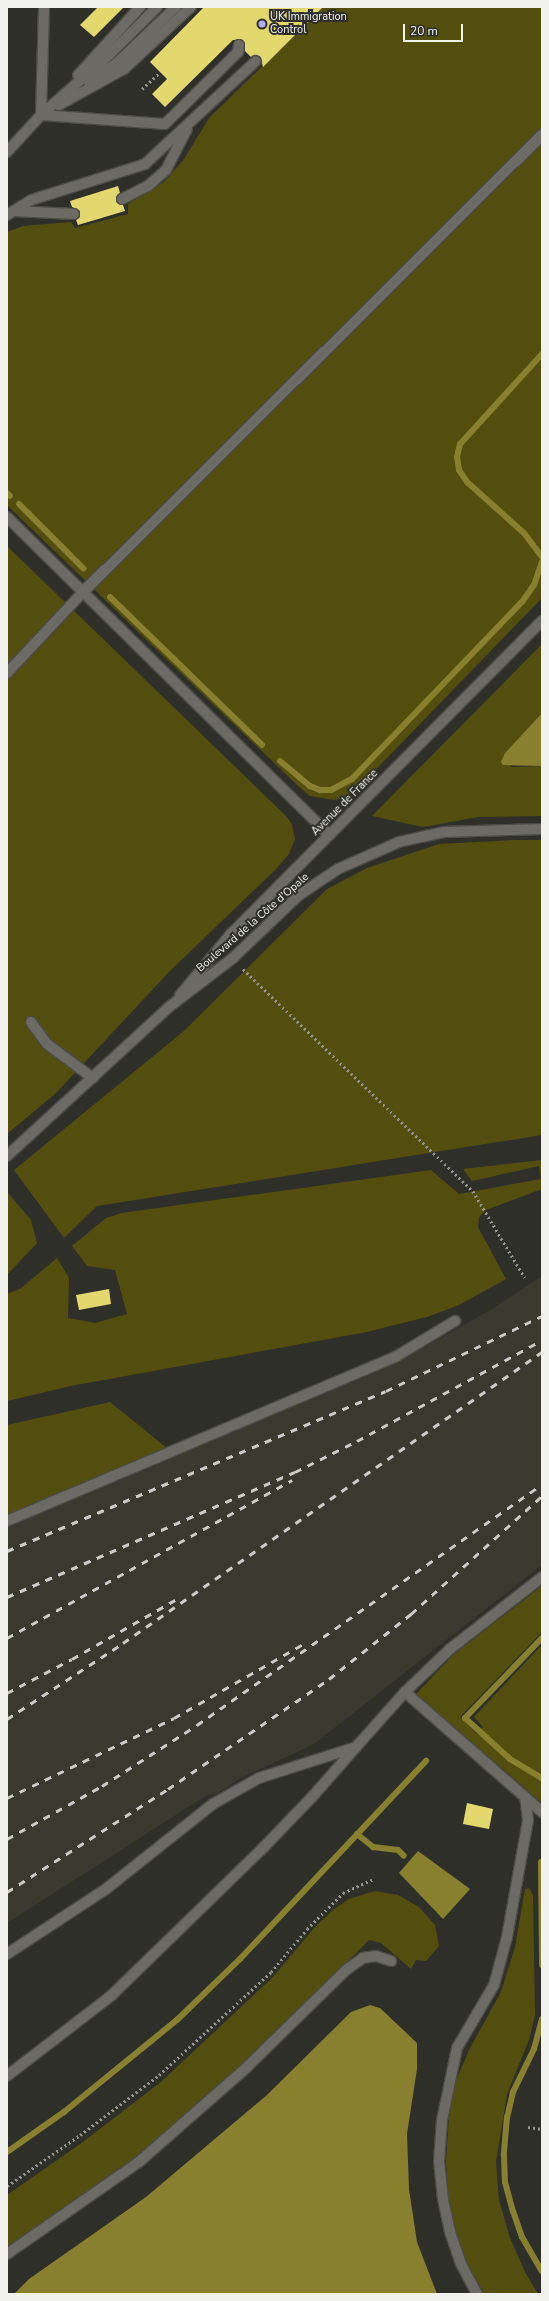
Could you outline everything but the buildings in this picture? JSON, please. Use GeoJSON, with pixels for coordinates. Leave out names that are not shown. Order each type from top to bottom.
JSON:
{"type":"FeatureCollection","features":[{"type":"Feature","properties":{"kind":"lane"},"geometry":{"type":"LineString","coordinates":[[41,115],[44,7]]}},
{"type":"Feature","properties":{"kind":"lane"},"geometry":{"type":"LineString","coordinates":[[7,152],[140,7]]}},
{"type":"Feature","properties":{"kind":"lane"},"geometry":{"type":"LineString","coordinates":[[41,115],[110,55],[157,7]]}},
{"type":"Feature","properties":{"kind":"lane"},"geometry":{"type":"LineString","coordinates":[[41,115],[117,63],[176,7]]}},
{"type":"Feature","properties":{"kind":"lane"},"geometry":{"type":"LineString","coordinates":[[41,115],[124,69],[191,7]]}},
{"type":"Feature","properties":{"kind":"lane"},"geometry":{"type":"LineString","coordinates":[[41,115],[165,124],[238,52],[239,45]]}},
{"type":"Feature","properties":{"kind":"lane"},"geometry":{"type":"LineString","coordinates":[[10,213],[30,200],[145,164],[256,61]]}},
{"type":"Feature","properties":{"kind":"lane"},"geometry":{"type":"LineString","coordinates":[[122,199],[148,186],[166,170],[189,124]]}},
{"type":"Feature","properties":{"kind":"lane"},"geometry":{"type":"LineString","coordinates":[[7,673],[83,592],[542,135]]}},
{"type":"Feature","properties":{"kind":"lane"},"geometry":{"type":"LineString","coordinates":[[10,213],[74,214]]}},
{"type":"Feature","properties":{"kind":"lane"},"geometry":{"type":"LineString","coordinates":[[7,517],[330,835]]}},
{"type":"Feature","properties":{"kind":"lane","name":"Avenue de France"},"geometry":{"type":"LineString","coordinates":[[170,1007],[231,934],[542,621]]}},
{"type":"Feature","properties":{"kind":"lane","name":"Boulevard de la Côte d'Opale"},"geometry":{"type":"LineString","coordinates":[[170,1007],[233,958],[299,895],[338,869],[400,842],[444,832],[542,829]]}},
{"type":"Feature","properties":{"kind":"lane"},"geometry":{"type":"LineString","coordinates":[[7,1156],[170,1007]]}},
{"type":"Feature","properties":{"kind":"lane"},"geometry":{"type":"LineString","coordinates":[[31,1022],[47,1044],[93,1078]]}},
{"type":"Feature","properties":{"kind":"lane"},"geometry":{"type":"LineString","coordinates":[[7,1521],[397,1356],[455,1320]]}},
{"type":"Feature","properties":{"kind":"lane"},"geometry":{"type":"LineString","coordinates":[[7,2076],[112,1995],[268,1842],[405,1692],[450,1649],[542,1577]]}},
{"type":"Feature","properties":{"kind":"lane"},"geometry":{"type":"LineString","coordinates":[[405,1692],[542,1812]]}},
{"type":"Feature","properties":{"kind":"lane"},"geometry":{"type":"LineString","coordinates":[[7,1954],[106,1889],[213,1804],[259,1778],[356,1747]]}},
{"type":"Feature","properties":{"kind":"lane"},"geometry":{"type":"LineString","coordinates":[[477,2294],[461,2264],[450,2232],[443,2199],[439,2161],[442,2120],[457,2048],[464,2033],[485,2004],[494,1985],[507,1937],[528,1820],[525,1798]]}},
{"type":"Feature","properties":{"kind":"lane"},"geometry":{"type":"LineString","coordinates":[[7,2254],[139,2162],[247,2067],[346,1970],[363,1958],[376,1956],[391,1961]]}},
{"type":"Feature","properties":{"kind":"path"},"geometry":{"type":"LineString","coordinates":[[142,89],[158,74]]}},
{"type":"Feature","properties":{"kind":"path"},"geometry":{"type":"LineString","coordinates":[[233,958],[472,1191],[525,1278]]}},
{"type":"Feature","properties":{"kind":"path"},"geometry":{"type":"LineString","coordinates":[[7,2186],[80,2135],[159,2075],[271,1972],[307,1929],[343,1893],[373,1879]]}},
{"type":"Feature","properties":{"kind":"path"},"geometry":{"type":"LineString","coordinates":[[528,2127],[542,2129]]}},
{"type":"Feature","properties":{"kind":"shaded area"},"geometry":{"type":"Polygon","coordinates":[[[323,7],[542,7],[542,598],[355,791],[347,797],[334,800],[310,796],[296,784],[7,505],[7,232],[23,226],[71,222],[75,228],[128,214],[128,204],[164,182],[184,159],[209,118],[323,7]]]}},
{"type":"Feature","properties":{"kind":"shaded area"},"geometry":{"type":"Polygon","coordinates":[[[7,546],[285,815],[292,824],[295,839],[289,854],[275,870],[169,972],[56,1093],[7,1134],[7,546]]]}},
{"type":"Feature","properties":{"kind":"shaded area"},"geometry":{"type":"Polygon","coordinates":[[[542,644],[542,713],[505,753],[511,767],[542,766],[542,816],[478,817],[423,827],[372,816],[542,644]]]}},
{"type":"Feature","properties":{"kind":"shaded area"},"geometry":{"type":"Polygon","coordinates":[[[542,713],[542,766],[503,765],[501,762],[505,753],[542,713]]]}},
{"type":"Feature","properties":{"kind":"shaded area"},"geometry":{"type":"Polygon","coordinates":[[[542,840],[542,1135],[97,1206],[64,1238],[14,1170],[184,1031],[327,889],[367,868],[439,844],[542,840]]]}},
{"type":"Feature","properties":{"kind":"shaded area"},"geometry":{"type":"Polygon","coordinates":[[[542,1160],[542,1189],[486,1210],[479,1217],[478,1227],[506,1279],[459,1305],[427,1317],[367,1332],[71,1386],[7,1401],[7,1294],[20,1289],[57,1258],[69,1278],[68,1318],[95,1323],[127,1314],[115,1270],[87,1266],[72,1246],[106,1218],[122,1213],[431,1170],[459,1194],[541,1179],[539,1166],[472,1181],[463,1169],[542,1160]]]}},
{"type":"Feature","properties":{"kind":"shaded area"},"geometry":{"type":"Polygon","coordinates":[[[7,1192],[31,1220],[37,1243],[7,1275],[7,1192]]]}},
{"type":"Feature","properties":{"kind":"shaded area"},"geometry":{"type":"Polygon","coordinates":[[[542,1276],[542,1565],[314,1744],[239,1779],[217,1794],[207,1795],[7,1923],[7,1528],[392,1365],[492,1309],[542,1276]]]}},
{"type":"Feature","properties":{"kind":"shaded area"},"geometry":{"type":"Polygon","coordinates":[[[110,1402],[168,1449],[7,1515],[7,1425],[110,1402]]]}},
{"type":"Feature","properties":{"kind":"shaded area"},"geometry":{"type":"Polygon","coordinates":[[[542,1586],[542,1632],[460,1717],[477,1734],[483,1727],[474,1717],[542,1645],[542,1803],[416,1694],[453,1655],[542,1586]]]}},
{"type":"Feature","properties":{"kind":"shaded area"},"geometry":{"type":"Polygon","coordinates":[[[418,1851],[470,1889],[443,1919],[399,1873],[418,1851]]]}},
{"type":"Feature","properties":{"kind":"shaded area"},"geometry":{"type":"Polygon","coordinates":[[[529,1888],[533,1895],[535,2015],[529,2040],[507,2094],[496,2162],[499,2200],[510,2238],[525,2272],[538,2294],[484,2294],[464,2257],[449,2208],[446,2162],[449,2117],[455,2083],[469,2050],[501,1992],[515,1947],[525,1889],[529,1888]]]}},
{"type":"Feature","properties":{"kind":"shaded area"},"geometry":{"type":"Polygon","coordinates":[[[375,1891],[398,1895],[419,1907],[435,1925],[439,1946],[426,1961],[416,1960],[411,1969],[381,1943],[369,1940],[249,2060],[130,2165],[7,2247],[7,2195],[83,2142],[162,2081],[273,1977],[315,1927],[333,1910],[349,1899],[375,1891]]]}},
{"type":"Feature","properties":{"kind":"shaded area"},"geometry":{"type":"Polygon","coordinates":[[[370,2005],[380,2008],[417,2043],[417,2069],[407,2134],[409,2189],[417,2242],[437,2294],[14,2294],[29,2279],[146,2197],[267,2095],[351,2012],[370,2005]]]}},
{"type":"Feature","properties":{"kind":"waterway"},"geometry":{"type":"LineString","coordinates":[[542,354],[460,444],[457,457],[459,470],[467,482],[524,533],[542,557]]}},
{"type":"Feature","properties":{"kind":"waterway"},"geometry":{"type":"LineString","coordinates":[[7,493],[10,496]]}},
{"type":"Feature","properties":{"kind":"waterway"},"geometry":{"type":"LineString","coordinates":[[19,504],[83,568]]}},
{"type":"Feature","properties":{"kind":"waterway"},"geometry":{"type":"LineString","coordinates":[[280,761],[310,786],[320,790],[331,790],[352,779],[522,602],[534,585],[542,562]]}},
{"type":"Feature","properties":{"kind":"waterway"},"geometry":{"type":"LineString","coordinates":[[110,597],[262,745]]}},
{"type":"Feature","properties":{"kind":"waterway"},"geometry":{"type":"LineString","coordinates":[[542,1638],[465,1718],[510,1759],[542,1778]]}},
{"type":"Feature","properties":{"kind":"waterway"},"geometry":{"type":"LineString","coordinates":[[7,2152],[64,2112],[178,2019],[240,1959],[426,1761]]}},
{"type":"Feature","properties":{"kind":"waterway"},"geometry":{"type":"LineString","coordinates":[[357,1834],[373,1847],[398,1850],[404,1856]]}},
{"type":"Feature","properties":{"kind":"waterway"},"geometry":{"type":"LineString","coordinates":[[541,1862],[542,1965]]}},
{"type":"Feature","properties":{"kind":"waterway"},"geometry":{"type":"LineString","coordinates":[[542,2019],[534,2049],[513,2092],[507,2117],[504,2155],[505,2182],[513,2211],[522,2237],[542,2271]]}},
{"type":"Feature","properties":{"kind":"railway"},"geometry":{"type":"LineString","coordinates":[[7,1551],[386,1391],[542,1316]]}},
{"type":"Feature","properties":{"kind":"railway"},"geometry":{"type":"LineString","coordinates":[[7,1597],[295,1472],[357,1441],[542,1340]]}},
{"type":"Feature","properties":{"kind":"railway"},"geometry":{"type":"LineString","coordinates":[[7,1719],[123,1643],[542,1352]]}},
{"type":"Feature","properties":{"kind":"railway"},"geometry":{"type":"LineString","coordinates":[[7,1638],[292,1480]]}},
{"type":"Feature","properties":{"kind":"railway"},"geometry":{"type":"LineString","coordinates":[[7,1839],[102,1786],[197,1725],[542,1484]]}},
{"type":"Feature","properties":{"kind":"railway"},"geometry":{"type":"LineString","coordinates":[[7,1892],[168,1789],[329,1679],[411,1614],[542,1496]]}},
{"type":"Feature","properties":{"kind":"railway"},"geometry":{"type":"LineString","coordinates":[[7,1693],[72,1659],[175,1600]]}},
{"type":"Feature","properties":{"kind":"railway"},"geometry":{"type":"LineString","coordinates":[[7,1798],[174,1718],[305,1643]]}},
{"type":"Feature","properties":{"kind":"place","name":"UK Immigration Control"},"geometry":{"type":"Point","coordinates":[262,24]}}]}
